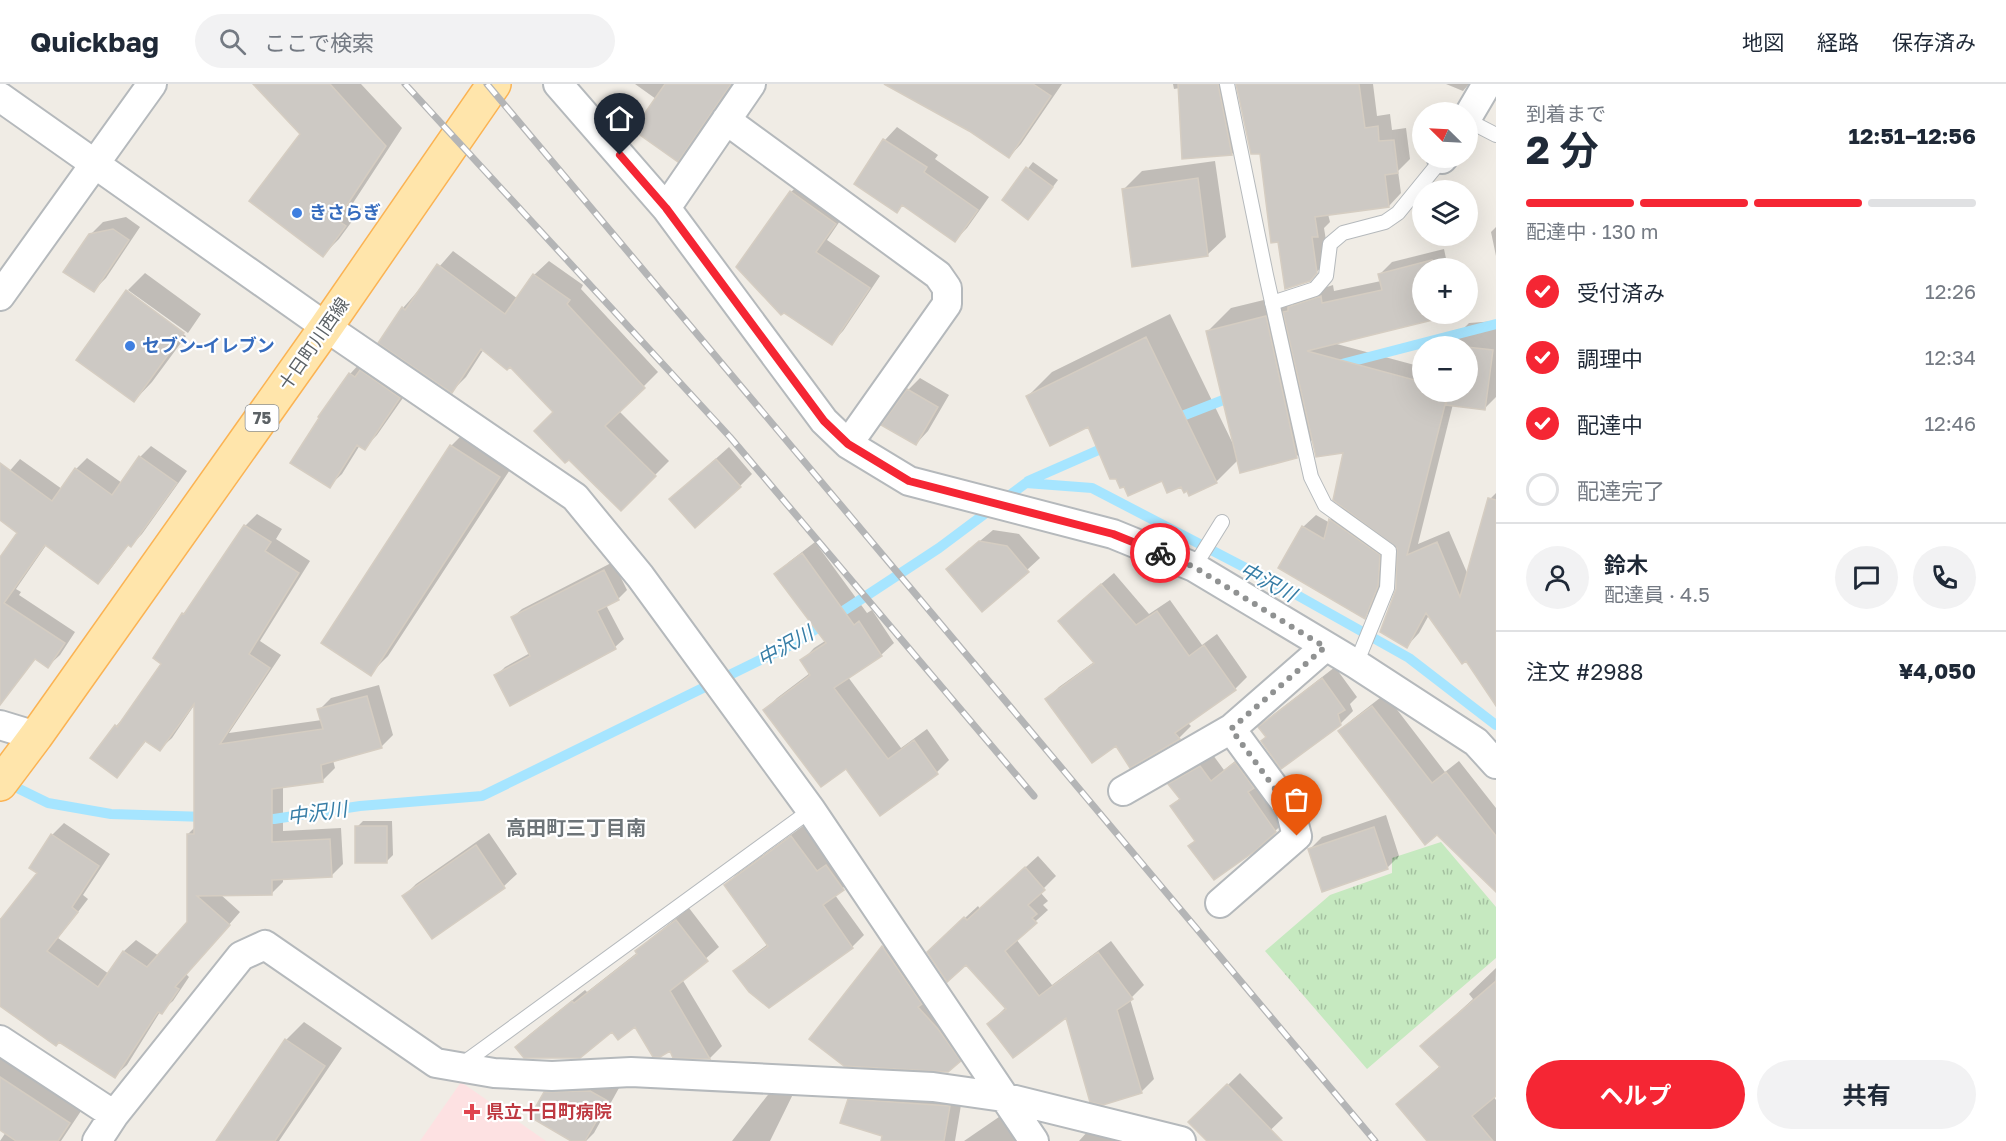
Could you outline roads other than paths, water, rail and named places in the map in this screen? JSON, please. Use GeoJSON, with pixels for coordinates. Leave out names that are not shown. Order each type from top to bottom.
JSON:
{"type":"FeatureCollection","features":[{"type":"Feature","properties":{"kind":"main road","name":"十日町川西線"},"geometry":{"type":"LineString","coordinates":[[31,743],[326,327],[494,84]]}},
{"type":"Feature","properties":{"kind":"main road","name":"75"},"geometry":{"type":"LineString","coordinates":[[0,784],[31,743]]}},
{"type":"Feature","properties":{"kind":"street"},"geometry":{"type":"LineString","coordinates":[[0,296],[152,84]]}},
{"type":"Feature","properties":{"kind":"street"},"geometry":{"type":"LineString","coordinates":[[558,84],[666,208],[824,421],[848,444],[909,481],[1113,534],[1194,567],[1325,647],[1486,735],[1496,764]]}},
{"type":"Feature","properties":{"kind":"street"},"geometry":{"type":"LineString","coordinates":[[666,208],[751,84]]}},
{"type":"Feature","properties":{"kind":"street"},"geometry":{"type":"LineString","coordinates":[[1476,102],[1486,84]]}},
{"type":"Feature","properties":{"kind":"street"},"geometry":{"type":"LineString","coordinates":[[0,97],[326,327],[575,497],[640,576],[810,810],[1034,1141]]}},
{"type":"Feature","properties":{"kind":"street"},"geometry":{"type":"LineString","coordinates":[[726,120],[938,275],[947,288],[947,304],[848,444]]}},
{"type":"Feature","properties":{"kind":"street"},"geometry":{"type":"LineString","coordinates":[[1123,790],[1231,729],[1325,647]]}},
{"type":"Feature","properties":{"kind":"street"},"geometry":{"type":"LineString","coordinates":[[0,725],[31,743]]}},
{"type":"Feature","properties":{"kind":"street"},"geometry":{"type":"LineString","coordinates":[[1220,903],[1297,836],[1290,809],[1231,729]]}},
{"type":"Feature","properties":{"kind":"street"},"geometry":{"type":"LineString","coordinates":[[97,1141],[114,1115],[241,956],[265,945],[436,1063],[494,1074],[552,1076],[631,1072],[933,1087],[1003,1097],[1181,1141]]}},
{"type":"Feature","properties":{"kind":"street"},"geometry":{"type":"LineString","coordinates":[[0,1040],[114,1115]]}},
{"type":"Feature","properties":{"kind":"lane"},"geometry":{"type":"LineString","coordinates":[[1227,84],[1311,477],[1325,505],[1389,551],[1387,588],[1356,664]]}},
{"type":"Feature","properties":{"kind":"lane"},"geometry":{"type":"LineString","coordinates":[[1478,125],[1496,135]]}},
{"type":"Feature","properties":{"kind":"lane"},"geometry":{"type":"LineString","coordinates":[[1272,303],[1315,289],[1326,276],[1330,244],[1343,233],[1385,222],[1398,213],[1434,168]]}},
{"type":"Feature","properties":{"kind":"lane"},"geometry":{"type":"LineString","coordinates":[[1194,567],[1222,522]]}},
{"type":"Feature","properties":{"kind":"lane"},"geometry":{"type":"LineString","coordinates":[[459,1067],[810,810]]}},
{"type":"Feature","properties":{"kind":"waterway"},"geometry":{"type":"LineString","coordinates":[[1334,366],[1496,324]]}},
{"type":"Feature","properties":{"kind":"waterway"},"geometry":{"type":"LineString","coordinates":[[1172,420],[1236,395]]}},
{"type":"Feature","properties":{"kind":"waterway"},"geometry":{"type":"LineString","coordinates":[[1028,481],[1110,445]]}},
{"type":"Feature","properties":{"kind":"waterway","name":"中沢川"},"geometry":{"type":"LineString","coordinates":[[257,818],[274,819],[360,806],[482,796],[793,644],[939,548],[1026,483],[1092,488],[1288,590],[1409,658],[1496,725]]}},
{"type":"Feature","properties":{"kind":"waterway","name":"中沢川"},"geometry":{"type":"LineString","coordinates":[[5,782],[48,803],[111,814],[206,817]]}},
{"type":"Feature","properties":{"kind":"railway"},"geometry":{"type":"LineString","coordinates":[[405,84],[730,437],[1034,796]]}},
{"type":"Feature","properties":{"kind":"railway"},"geometry":{"type":"LineString","coordinates":[[487,84],[1375,1141]]}},
{"type":"Feature","properties":{"kind":"place","name":"きさらぎ"},"geometry":{"type":"Point","coordinates":[297,213]}},
{"type":"Feature","properties":{"kind":"place","name":"セブン-イレブン"},"geometry":{"type":"Point","coordinates":[130,346]}},
{"type":"Feature","properties":{"kind":"place","name":"県立十日町病院"},"geometry":{"type":"Point","coordinates":[472,1112]}},
{"type":"Feature","properties":{"kind":"district","name":"高田町三丁目南"},"geometry":{"type":"Point","coordinates":[576,828]}}]}
